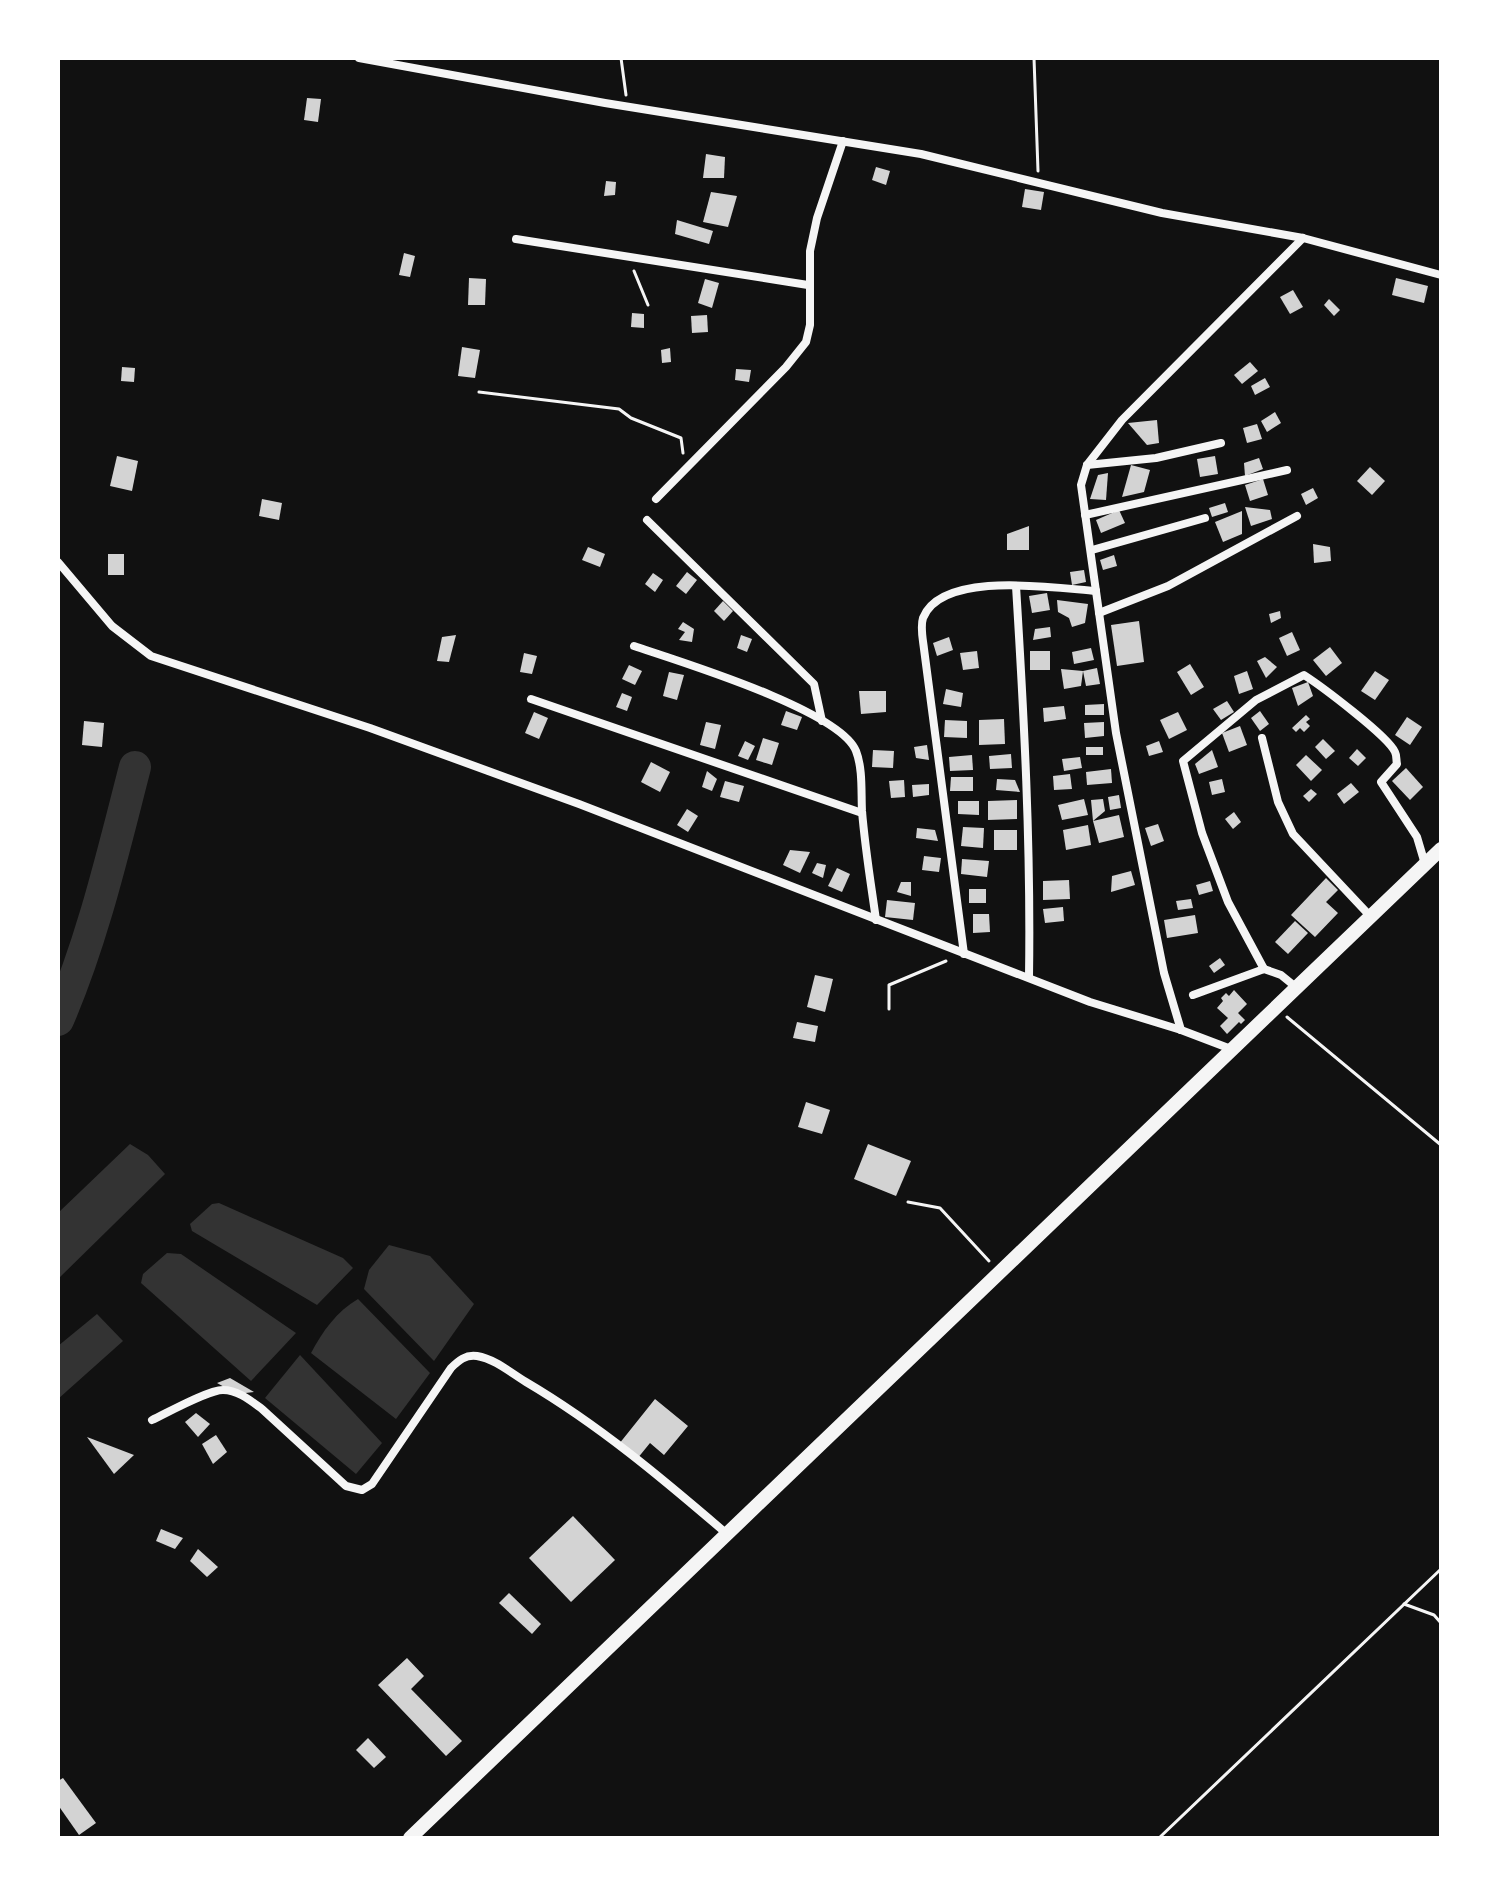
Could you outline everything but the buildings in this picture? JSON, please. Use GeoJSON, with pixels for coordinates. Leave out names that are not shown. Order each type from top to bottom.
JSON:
{"type":"FeatureCollection","features":[{"type":"Feature","properties":{"kind":"main road"},"geometry":{"type":"LineString","coordinates":[[410,1838],[1441,849]]}},
{"type":"Feature","properties":{"kind":"street"},"geometry":{"type":"LineString","coordinates":[[359,58],[628,107],[921,154],[1162,213],[1303,238],[1441,275]]}},
{"type":"Feature","properties":{"kind":"street"},"geometry":{"type":"LineString","coordinates":[[656,499],[802,348],[810,325],[810,251],[817,218],[843,141]]}},
{"type":"Feature","properties":{"kind":"street"},"geometry":{"type":"LineString","coordinates":[[1181,1030],[1164,973],[1116,733],[1081,485],[1087,465],[1122,420],[1303,238]]}},
{"type":"Feature","properties":{"kind":"street"},"geometry":{"type":"LineString","coordinates":[[516,239],[808,285]]}},
{"type":"Feature","properties":{"kind":"street"},"geometry":{"type":"LineString","coordinates":[[1087,465],[1156,458],[1221,443]]}},
{"type":"Feature","properties":{"kind":"street"},"geometry":{"type":"LineString","coordinates":[[1085,515],[1287,470]]}},
{"type":"Feature","properties":{"kind":"street"},"geometry":{"type":"LineString","coordinates":[[1099,613],[1168,586],[1297,516]]}},
{"type":"Feature","properties":{"kind":"street"},"geometry":{"type":"LineString","coordinates":[[1092,550],[1205,518]]}},
{"type":"Feature","properties":{"kind":"street"},"geometry":{"type":"LineString","coordinates":[[647,520],[814,684],[822,721]]}},
{"type":"Feature","properties":{"kind":"street"},"geometry":{"type":"LineString","coordinates":[[58,562],[112,626],[151,656],[370,728],[593,810],[1090,1002],[1231,1049]]}},
{"type":"Feature","properties":{"kind":"street"},"geometry":{"type":"LineString","coordinates":[[964,954],[921,624],[924,615],[941,597],[961,589],[1016,586],[1096,591]]}},
{"type":"Feature","properties":{"kind":"street"},"geometry":{"type":"LineString","coordinates":[[1016,586],[1027,761],[1029,977]]}},
{"type":"Feature","properties":{"kind":"street"},"geometry":{"type":"LineString","coordinates":[[634,646],[753,686],[822,721],[851,740],[859,759],[862,813],[876,920]]}},
{"type":"Feature","properties":{"kind":"street"},"geometry":{"type":"LineString","coordinates":[[1264,969],[1228,902],[1202,833],[1183,761],[1256,700],[1304,675],[1375,731],[1395,751],[1397,764],[1381,782],[1417,837],[1425,864]]}},
{"type":"Feature","properties":{"kind":"street"},"geometry":{"type":"LineString","coordinates":[[531,699],[862,813]]}},
{"type":"Feature","properties":{"kind":"street"},"geometry":{"type":"LineString","coordinates":[[1262,738],[1278,802],[1293,834],[1371,917]]}},
{"type":"Feature","properties":{"kind":"street"},"geometry":{"type":"LineString","coordinates":[[1193,995],[1264,969],[1281,975],[1297,988]]}},
{"type":"Feature","properties":{"kind":"street"},"geometry":{"type":"LineString","coordinates":[[152,1420],[215,1391],[233,1392],[248,1398],[262,1409],[339,1481],[362,1490],[368,1488],[382,1472],[451,1368],[463,1358],[478,1356],[527,1382],[604,1432],[727,1535]]}},
{"type":"Feature","properties":{"kind":"path"},"geometry":{"type":"LineString","coordinates":[[621,58],[628,107]]}},
{"type":"Feature","properties":{"kind":"path"},"geometry":{"type":"LineString","coordinates":[[1034,58],[1039,183]]}},
{"type":"Feature","properties":{"kind":"path"},"geometry":{"type":"LineString","coordinates":[[629,256],[648,305]]}},
{"type":"Feature","properties":{"kind":"path"},"geometry":{"type":"LineString","coordinates":[[479,392],[619,409],[631,418],[681,438],[685,469]]}},
{"type":"Feature","properties":{"kind":"path"},"geometry":{"type":"LineString","coordinates":[[889,1009],[889,985],[964,954]]}},
{"type":"Feature","properties":{"kind":"path"},"geometry":{"type":"LineString","coordinates":[[1276,1008],[1441,1145]]}},
{"type":"Feature","properties":{"kind":"path"},"geometry":{"type":"LineString","coordinates":[[908,1202],[940,1208],[999,1273]]}},
{"type":"Feature","properties":{"kind":"path"},"geometry":{"type":"LineString","coordinates":[[1159,1838],[1441,1569]]}},
{"type":"Feature","properties":{"kind":"path"},"geometry":{"type":"LineString","coordinates":[[1404,1604],[1434,1615],[1441,1623]]}},
{"type":"Feature","properties":{"kind":"shaded area"},"geometry":{"type":"Polygon","coordinates":[[[130,1144],[148,1155],[165,1174],[58,1279],[58,1213],[130,1144]]]}},
{"type":"Feature","properties":{"kind":"shaded area"},"geometry":{"type":"Polygon","coordinates":[[[219,1203],[343,1258],[353,1268],[317,1305],[192,1231],[190,1224],[212,1204],[219,1203]]]}},
{"type":"Feature","properties":{"kind":"shaded area"},"geometry":{"type":"Polygon","coordinates":[[[389,1245],[430,1256],[474,1304],[434,1361],[364,1289],[369,1270],[389,1245]]]}},
{"type":"Feature","properties":{"kind":"shaded area"},"geometry":{"type":"Polygon","coordinates":[[[167,1253],[181,1254],[296,1333],[251,1381],[141,1283],[143,1274],[167,1253]]]}},
{"type":"Feature","properties":{"kind":"shaded area"},"geometry":{"type":"Polygon","coordinates":[[[358,1299],[430,1373],[396,1419],[311,1353],[331,1323],[358,1299]]]}},
{"type":"Feature","properties":{"kind":"shaded area"},"geometry":{"type":"Polygon","coordinates":[[[97,1314],[123,1341],[58,1399],[58,1346],[97,1314]]]}},
{"type":"Feature","properties":{"kind":"shaded area"},"geometry":{"type":"Polygon","coordinates":[[[300,1355],[382,1443],[356,1474],[265,1398],[300,1355]]]}},
{"type":"Feature","properties":{"kind":"waterway"},"geometry":{"type":"LineString","coordinates":[[58,1020],[92,927],[135,767]]}}]}
